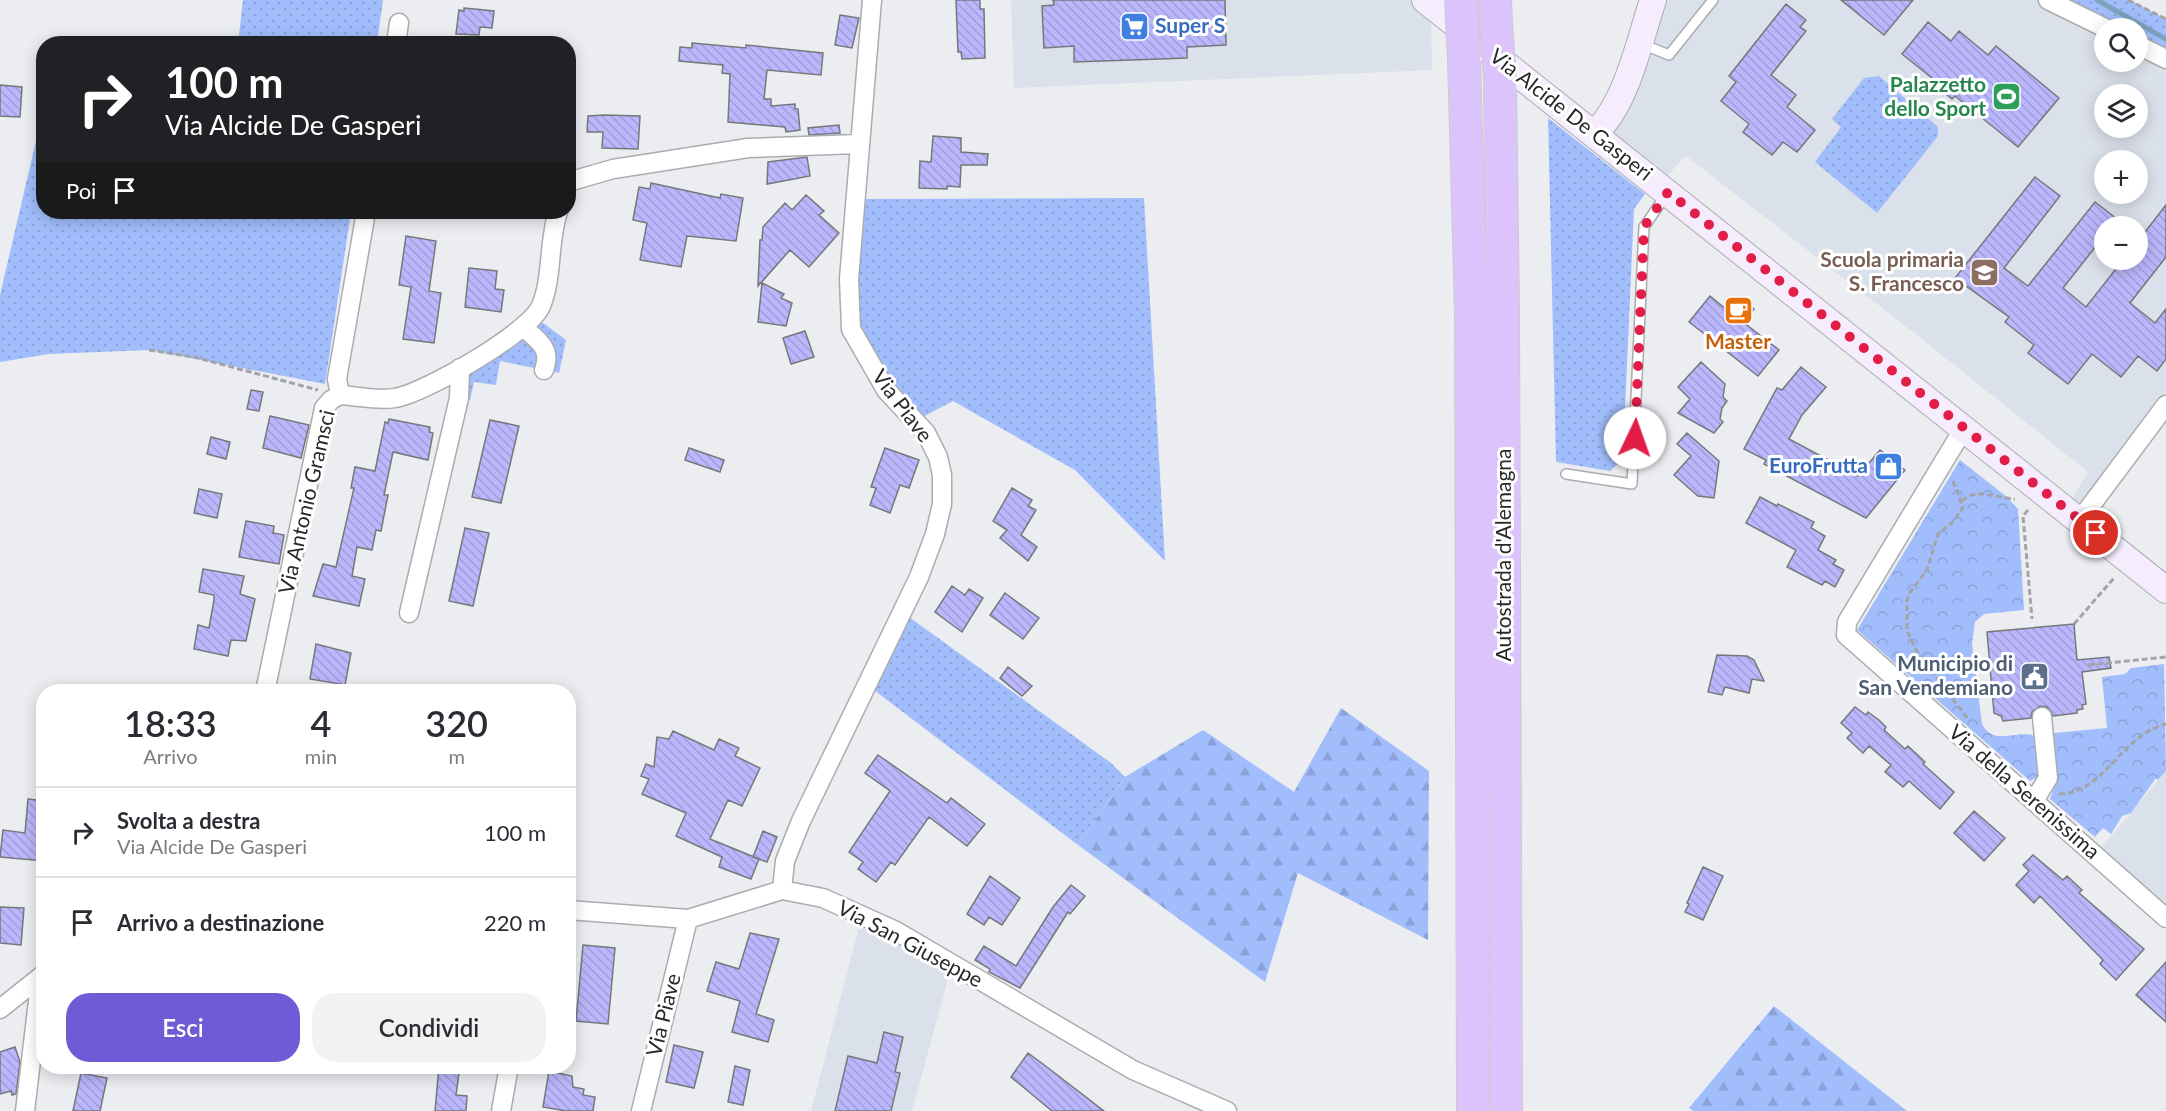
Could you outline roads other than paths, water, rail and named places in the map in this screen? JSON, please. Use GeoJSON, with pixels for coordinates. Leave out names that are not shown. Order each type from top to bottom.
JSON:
{"type":"FeatureCollection","features":[{"type":"Feature","properties":{"kind":"highway","name":"Autostrada d'Alemagna"},"geometry":{"type":"LineString","coordinates":[[1461,0],[1471,311],[1473,1111]]}},
{"type":"Feature","properties":{"kind":"highway","name":"Autostrada d'Alemagna"},"geometry":{"type":"LineString","coordinates":[[1496,12],[1500,79],[1503,310],[1506,1111]]}},
{"type":"Feature","properties":{"kind":"street","name":"Via Piave"},"geometry":{"type":"LineString","coordinates":[[782,890],[785,861],[801,821],[919,577],[935,534],[942,504],[942,475],[939,457],[926,433],[886,390],[851,329],[849,279],[858,144],[872,0]]}},
{"type":"Feature","properties":{"kind":"street","name":"Via Alcide De Gasperi"},"geometry":{"type":"LineString","coordinates":[[1425,0],[1595,133],[2166,590]]}},
{"type":"Feature","properties":{"kind":"street"},"geometry":{"type":"LineString","coordinates":[[1595,133],[1614,110],[1653,0]]}},
{"type":"Feature","properties":{"kind":"street"},"geometry":{"type":"LineString","coordinates":[[2048,0],[2094,23]]}},
{"type":"Feature","properties":{"kind":"street"},"geometry":{"type":"LineString","coordinates":[[397,36],[399,23]]}},
{"type":"Feature","properties":{"kind":"street"},"geometry":{"type":"LineString","coordinates":[[2148,50],[2166,59]]}},
{"type":"Feature","properties":{"kind":"street"},"geometry":{"type":"LineString","coordinates":[[576,180],[613,169],[748,148],[858,144]]}},
{"type":"Feature","properties":{"kind":"street","name":"Via Antonio Gramsci"},"geometry":{"type":"LineString","coordinates":[[267,684],[324,408],[340,395],[337,379],[365,219]]}},
{"type":"Feature","properties":{"kind":"street"},"geometry":{"type":"LineString","coordinates":[[340,395],[397,398],[460,368],[524,328],[535,317],[545,292],[551,232],[556,219]]}},
{"type":"Feature","properties":{"kind":"street"},"geometry":{"type":"LineString","coordinates":[[524,328],[545,347],[548,360],[544,370]]}},
{"type":"Feature","properties":{"kind":"street"},"geometry":{"type":"LineString","coordinates":[[409,613],[459,398],[460,368]]}},
{"type":"Feature","properties":{"kind":"street"},"geometry":{"type":"LineString","coordinates":[[2079,520],[2166,405]]}},
{"type":"Feature","properties":{"kind":"street","name":"Via della Serenissima"},"geometry":{"type":"LineString","coordinates":[[1964,428],[1847,622],[1845,632],[1857,646],[2166,918]]}},
{"type":"Feature","properties":{"kind":"street"},"geometry":{"type":"LineString","coordinates":[[2034,801],[2048,778],[2042,717]]}},
{"type":"Feature","properties":{"kind":"street","name":"Via San Giuseppe"},"geometry":{"type":"LineString","coordinates":[[576,911],[688,920],[754,897],[782,890],[823,898],[897,932],[1133,1070],[1227,1111]]}},
{"type":"Feature","properties":{"kind":"street","name":"Via Piave"},"geometry":{"type":"LineString","coordinates":[[641,1111],[688,920]]}},
{"type":"Feature","properties":{"kind":"street"},"geometry":{"type":"LineString","coordinates":[[0,1009],[36,980]]}},
{"type":"Feature","properties":{"kind":"street"},"geometry":{"type":"LineString","coordinates":[[26,1111],[36,1026]]}},
{"type":"Feature","properties":{"kind":"street"},"geometry":{"type":"LineString","coordinates":[[501,1111],[508,1074]]}},
{"type":"Feature","properties":{"kind":"lane"},"geometry":{"type":"LineString","coordinates":[[1638,43],[1669,55],[1713,0]]}},
{"type":"Feature","properties":{"kind":"lane"},"geometry":{"type":"LineString","coordinates":[[1566,474],[1632,484],[1644,227],[1668,192]]}},
{"type":"Feature","properties":{"kind":"waterway"},"geometry":{"type":"LineString","coordinates":[[2097,0],[2166,39]]}},
{"type":"Feature","properties":{"kind":"place","name":"Super S"},"geometry":{"type":"Point","coordinates":[1134,26]}},
{"type":"Feature","properties":{"kind":"place","name":"Palazzetto dello Sport"},"geometry":{"type":"Point","coordinates":[2007,97]}},
{"type":"Feature","properties":{"kind":"place","name":"Scuola primaria S. Francesco"},"geometry":{"type":"Point","coordinates":[1985,272]}},
{"type":"Feature","properties":{"kind":"place","name":"Master"},"geometry":{"type":"Point","coordinates":[1738,311]}},
{"type":"Feature","properties":{"kind":"place","name":"EuroFrutta"},"geometry":{"type":"Point","coordinates":[1889,466]}},
{"type":"Feature","properties":{"kind":"place","name":"Municipio di San Vendemiano"},"geometry":{"type":"Point","coordinates":[2034,676]}}]}
